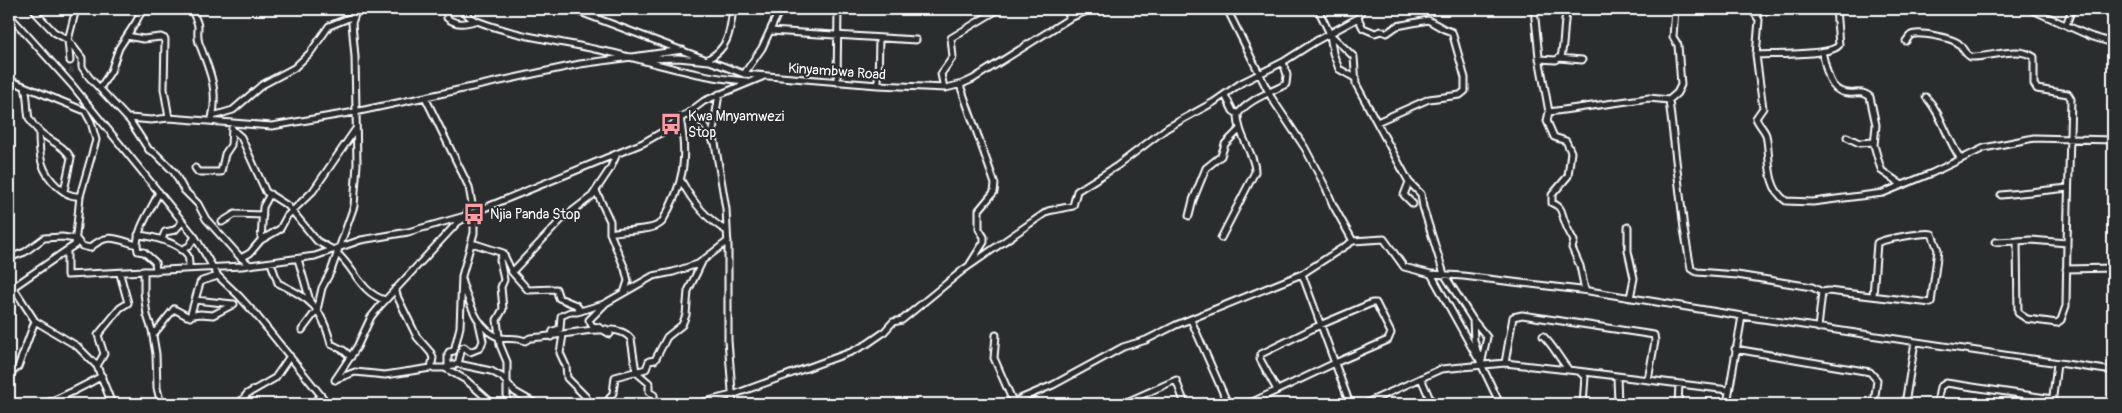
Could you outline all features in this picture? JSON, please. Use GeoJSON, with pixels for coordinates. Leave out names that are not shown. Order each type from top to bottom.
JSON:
{"type":"FeatureCollection","features":[{"type":"Feature","properties":{"kind":"street"},"geometry":{"type":"LineString","coordinates":[[34,9],[54,32],[68,40],[82,58],[82,67],[89,77],[130,121],[149,150],[155,153],[174,172],[184,190],[198,204],[206,219],[241,258],[250,265]]}},
{"type":"Feature","properties":{"kind":"street"},"geometry":{"type":"LineString","coordinates":[[70,61],[68,40],[76,9]]}},
{"type":"Feature","properties":{"kind":"street"},"geometry":{"type":"LineString","coordinates":[[138,9],[139,16]]}},
{"type":"Feature","properties":{"kind":"street"},"geometry":{"type":"LineString","coordinates":[[102,85],[111,71],[119,48],[139,16],[144,10],[152,11],[150,9]]}},
{"type":"Feature","properties":{"kind":"street"},"geometry":{"type":"LineString","coordinates":[[191,9],[198,24],[198,42],[204,53],[215,87],[212,119]]}},
{"type":"Feature","properties":{"kind":"street"},"geometry":{"type":"LineString","coordinates":[[302,330],[318,310],[322,288],[331,271],[336,251],[354,206],[357,164],[354,16],[357,9]]}},
{"type":"Feature","properties":{"kind":"street"},"geometry":{"type":"LineString","coordinates":[[445,9],[447,18],[452,22],[466,24],[475,21]]}},
{"type":"Feature","properties":{"kind":"street"},"geometry":{"type":"LineString","coordinates":[[463,9],[475,21],[534,37],[728,80],[750,82]]}},
{"type":"Feature","properties":{"kind":"street","name":"Kinyambwa Road"},"geometry":{"type":"LineString","coordinates":[[572,9],[744,74],[878,85],[944,88],[960,85],[973,79],[1070,18],[1091,9]]}},
{"type":"Feature","properties":{"kind":"street"},"geometry":{"type":"LineString","coordinates":[[634,58],[710,60],[720,53],[730,31],[733,9]]}},
{"type":"Feature","properties":{"kind":"street"},"geometry":{"type":"LineString","coordinates":[[744,74],[762,48],[780,9]]}},
{"type":"Feature","properties":{"kind":"street"},"geometry":{"type":"LineString","coordinates":[[837,82],[838,9]]}},
{"type":"Feature","properties":{"kind":"street"},"geometry":{"type":"LineString","coordinates":[[944,88],[941,74],[953,57],[951,38],[987,12],[999,9]]}},
{"type":"Feature","properties":{"kind":"street"},"geometry":{"type":"LineString","coordinates":[[1066,9],[1070,18]]}},
{"type":"Feature","properties":{"kind":"street"},"geometry":{"type":"LineString","coordinates":[[1227,9],[1269,93],[1304,148],[1354,241]]}},
{"type":"Feature","properties":{"kind":"street"},"geometry":{"type":"LineString","coordinates":[[1318,9],[1330,34],[1333,53],[1340,69],[1355,78]]}},
{"type":"Feature","properties":{"kind":"street"},"geometry":{"type":"LineString","coordinates":[[696,404],[732,396],[867,344],[884,333],[893,322],[902,320],[966,268],[1048,211],[1072,206],[1077,191],[1117,166],[1167,128],[1259,73],[1283,62],[1358,18],[1362,9]]}},
{"type":"Feature","properties":{"kind":"street"},"geometry":{"type":"LineString","coordinates":[[1534,9],[1539,59],[1549,112],[1548,121],[1554,137],[1566,141],[1571,152],[1568,176],[1552,195],[1552,203],[1562,210],[1565,223],[1574,241],[1572,248],[1580,266],[1585,290]]}},
{"type":"Feature","properties":{"kind":"street"},"geometry":{"type":"LineString","coordinates":[[1559,58],[1566,37],[1565,18],[1567,9]]}},
{"type":"Feature","properties":{"kind":"street"},"geometry":{"type":"LineString","coordinates":[[1549,112],[1649,98],[1669,100],[1677,93],[1681,85],[1678,45],[1673,37],[1675,9]]}},
{"type":"Feature","properties":{"kind":"street"},"geometry":{"type":"LineString","coordinates":[[1774,9],[1753,11],[1759,20],[1756,55],[1763,108],[1756,118],[1765,133],[1770,173],[1777,193],[1781,198],[1792,203],[1873,195],[1894,189],[1984,148],[2022,139],[2113,140]]}},
{"type":"Feature","properties":{"kind":"street"},"geometry":{"type":"LineString","coordinates":[[1756,55],[1822,52],[1835,49],[1839,45],[1836,9]]}},
{"type":"Feature","properties":{"kind":"street"},"geometry":{"type":"LineString","coordinates":[[2030,9],[2090,36],[2113,43]]}},
{"type":"Feature","properties":{"kind":"street"},"geometry":{"type":"LineString","coordinates":[[2066,25],[2072,9]]}},
{"type":"Feature","properties":{"kind":"street"},"geometry":{"type":"LineString","coordinates":[[9,15],[72,85],[182,222],[218,276],[239,296],[328,404]]}},
{"type":"Feature","properties":{"kind":"street"},"geometry":{"type":"LineString","coordinates":[[212,119],[233,110],[262,85],[294,68],[310,53],[326,29],[333,24],[354,16]]}},
{"type":"Feature","properties":{"kind":"street"},"geometry":{"type":"LineString","coordinates":[[1358,18],[1363,28],[1375,33],[1381,31],[1387,33],[1397,26],[1428,20],[1452,32],[1465,78],[1465,91],[1460,95],[1428,100],[1377,122]]}},
{"type":"Feature","properties":{"kind":"street"},"geometry":{"type":"LineString","coordinates":[[770,31],[916,40]]}},
{"type":"Feature","properties":{"kind":"street"},"geometry":{"type":"LineString","coordinates":[[1906,41],[1911,35],[1918,33],[1942,38],[1959,44],[1966,55],[1971,57],[2009,52],[2029,53],[2034,56],[2034,84],[2037,88],[2063,92],[2071,99],[2066,306],[2061,320],[2057,323],[2021,317],[2018,313],[2018,241]]}},
{"type":"Feature","properties":{"kind":"street"},"geometry":{"type":"LineString","coordinates":[[1330,34],[1354,57],[1356,84],[1410,182],[1421,194],[1423,207],[1444,274],[1473,320],[1487,337],[1481,365]]}},
{"type":"Feature","properties":{"kind":"street"},"geometry":{"type":"LineString","coordinates":[[127,36],[143,39],[161,36],[165,39],[164,88],[169,118]]}},
{"type":"Feature","properties":{"kind":"street"},"geometry":{"type":"LineString","coordinates":[[878,85],[879,38]]}},
{"type":"Feature","properties":{"kind":"street"},"geometry":{"type":"LineString","coordinates":[[130,118],[151,120],[169,118],[212,119],[232,126],[272,126],[425,98],[580,64],[683,50]]}},
{"type":"Feature","properties":{"kind":"street"},"geometry":{"type":"LineString","coordinates":[[1822,52],[1830,80],[1836,90],[1846,94],[1860,92],[1870,97],[1876,125],[1874,142],[1882,171],[1902,185]]}},
{"type":"Feature","properties":{"kind":"street"},"geometry":{"type":"LineString","coordinates":[[1539,59],[1582,60]]}},
{"type":"Feature","properties":{"kind":"street"},"geometry":{"type":"LineString","coordinates":[[1221,238],[1255,172],[1255,165],[1240,129],[1238,114],[1243,108],[1286,84],[1287,75],[1283,62]]}},
{"type":"Feature","properties":{"kind":"street"},"geometry":{"type":"LineString","coordinates":[[72,75],[72,85]]}},
{"type":"Feature","properties":{"kind":"street"},"geometry":{"type":"LineString","coordinates":[[67,250],[67,275],[120,274],[242,266],[298,259],[336,251],[361,240],[379,238],[470,214],[616,156],[654,138],[704,101],[762,76]]}},
{"type":"Feature","properties":{"kind":"street"},"geometry":{"type":"LineString","coordinates":[[9,80],[85,111],[95,133],[95,144],[80,196],[75,245],[10,287],[35,321],[77,346],[97,366],[112,404]]}},
{"type":"Feature","properties":{"kind":"street"},"geometry":{"type":"LineString","coordinates":[[960,85],[995,184],[994,192],[979,210],[978,224],[984,242],[997,248]]}},
{"type":"Feature","properties":{"kind":"street"},"geometry":{"type":"LineString","coordinates":[[25,87],[29,100],[29,116],[39,132],[62,148],[71,158],[64,192]]}},
{"type":"Feature","properties":{"kind":"street"},"geometry":{"type":"LineString","coordinates":[[719,94],[713,122],[714,144],[725,198],[728,241],[728,340],[733,404]]}},
{"type":"Feature","properties":{"kind":"street"},"geometry":{"type":"LineString","coordinates":[[1225,95],[1233,111],[1238,114]]}},
{"type":"Feature","properties":{"kind":"street"},"geometry":{"type":"LineString","coordinates":[[1926,97],[1934,105],[1952,147],[1961,159]]}},
{"type":"Feature","properties":{"kind":"street"},"geometry":{"type":"LineString","coordinates":[[425,98],[469,187],[472,204],[470,214],[475,230],[464,268],[458,336],[454,352],[449,352],[448,354],[448,367]]}},
{"type":"Feature","properties":{"kind":"street"},"geometry":{"type":"LineString","coordinates":[[1669,100],[1684,229],[1691,269],[1697,272],[1737,275],[1812,287],[1822,292],[1828,291],[1931,303],[1938,250],[1932,234],[1926,232],[1904,238],[1882,240],[1877,243],[1874,296]]}},
{"type":"Feature","properties":{"kind":"street"},"geometry":{"type":"LineString","coordinates":[[682,117],[696,117],[701,121],[714,144]]}},
{"type":"Feature","properties":{"kind":"street"},"geometry":{"type":"LineString","coordinates":[[610,233],[657,227],[671,207],[682,182],[685,161],[682,117]]}},
{"type":"Feature","properties":{"kind":"street"},"geometry":{"type":"LineString","coordinates":[[195,168],[198,172],[222,172],[225,154],[231,145],[232,126]]}},
{"type":"Feature","properties":{"kind":"street"},"geometry":{"type":"LineString","coordinates":[[232,126],[241,137],[263,186],[270,194],[288,206],[304,222],[317,241],[336,251],[350,266],[368,291],[377,298],[385,300]]}},
{"type":"Feature","properties":{"kind":"street"},"geometry":{"type":"LineString","coordinates":[[241,258],[250,253],[261,240],[276,233],[292,211],[313,191],[356,129]]}},
{"type":"Feature","properties":{"kind":"street"},"geometry":{"type":"LineString","coordinates":[[1189,216],[1193,200],[1206,168],[1221,156],[1225,144],[1240,129]]}},
{"type":"Feature","properties":{"kind":"street"},"geometry":{"type":"LineString","coordinates":[[39,132],[39,154],[50,180],[71,196],[80,196]]}},
{"type":"Feature","properties":{"kind":"street"},"geometry":{"type":"LineString","coordinates":[[1847,137],[1859,143],[1874,142]]}},
{"type":"Feature","properties":{"kind":"street"},"geometry":{"type":"LineString","coordinates":[[512,272],[562,219],[587,202],[610,169],[616,156]]}},
{"type":"Feature","properties":{"kind":"street"},"geometry":{"type":"LineString","coordinates":[[682,182],[699,209],[717,226],[727,231]]}},
{"type":"Feature","properties":{"kind":"street"},"geometry":{"type":"LineString","coordinates":[[1410,182],[1404,196],[1413,204]]}},
{"type":"Feature","properties":{"kind":"street"},"geometry":{"type":"LineString","coordinates":[[2001,195],[2068,188]]}},
{"type":"Feature","properties":{"kind":"street"},"geometry":{"type":"LineString","coordinates":[[596,191],[610,221],[610,233],[626,273],[628,281],[626,290]]}},
{"type":"Feature","properties":{"kind":"street"},"geometry":{"type":"LineString","coordinates":[[156,271],[155,262],[144,252],[138,251],[136,245],[138,234],[159,192]]}},
{"type":"Feature","properties":{"kind":"street"},"geometry":{"type":"LineString","coordinates":[[261,240],[263,207],[270,194]]}},
{"type":"Feature","properties":{"kind":"street"},"geometry":{"type":"LineString","coordinates":[[222,222],[235,214],[263,215]]}},
{"type":"Feature","properties":{"kind":"street"},"geometry":{"type":"LineString","coordinates":[[470,214],[458,222],[385,300],[367,324],[363,336],[335,380],[355,372],[385,375],[458,364],[491,371],[502,377],[515,392],[536,404]]}},
{"type":"Feature","properties":{"kind":"street"},"geometry":{"type":"LineString","coordinates":[[162,239],[165,232],[175,230],[182,222]]}},
{"type":"Feature","properties":{"kind":"street"},"geometry":{"type":"LineString","coordinates":[[1628,227],[1628,251],[1634,278],[1630,298]]}},
{"type":"Feature","properties":{"kind":"street"},"geometry":{"type":"LineString","coordinates":[[138,234],[162,239],[182,250],[188,256],[189,268]]}},
{"type":"Feature","properties":{"kind":"street"},"geometry":{"type":"LineString","coordinates":[[9,258],[25,252],[44,238],[62,237],[76,239],[82,246],[90,248],[102,238],[110,237],[136,245]]}},
{"type":"Feature","properties":{"kind":"street"},"geometry":{"type":"LineString","coordinates":[[182,250],[194,238]]}},
{"type":"Feature","properties":{"kind":"street"},"geometry":{"type":"LineString","coordinates":[[996,335],[994,358],[1012,404],[1053,385],[1123,347],[1146,340],[1302,274],[1354,241],[1384,239],[1404,267],[1431,274],[1585,290],[1818,328],[2113,371]]}},
{"type":"Feature","properties":{"kind":"street"},"geometry":{"type":"LineString","coordinates":[[1994,242],[2046,240],[2067,244]]}},
{"type":"Feature","properties":{"kind":"street"},"geometry":{"type":"LineString","coordinates":[[478,318],[484,326],[499,337],[518,338],[525,341],[530,338],[551,337],[563,335],[604,330],[605,327],[610,334],[598,327],[592,326],[589,320],[609,301],[657,274],[673,272],[702,262],[728,241]]}},
{"type":"Feature","properties":{"kind":"street"},"geometry":{"type":"LineString","coordinates":[[966,268],[984,242]]}},
{"type":"Feature","properties":{"kind":"street"},"geometry":{"type":"LineString","coordinates":[[472,243],[503,253],[512,272],[528,290],[556,289],[559,298],[576,305],[581,311]]}},
{"type":"Feature","properties":{"kind":"street"},"geometry":{"type":"LineString","coordinates":[[503,253],[500,260],[504,280],[501,287],[503,309],[497,320],[499,337],[507,362],[507,404]]}},
{"type":"Feature","properties":{"kind":"street"},"geometry":{"type":"LineString","coordinates":[[298,259],[310,301]]}},
{"type":"Feature","properties":{"kind":"street"},"geometry":{"type":"LineString","coordinates":[[606,404],[613,393],[615,377],[646,369],[649,361],[655,360],[667,337],[682,325],[686,315],[688,291],[702,262]]}},
{"type":"Feature","properties":{"kind":"street"},"geometry":{"type":"LineString","coordinates":[[271,263],[278,283],[310,301],[324,321],[331,344],[345,351],[351,357]]}},
{"type":"Feature","properties":{"kind":"street"},"geometry":{"type":"LineString","coordinates":[[2066,269],[2113,268]]}},
{"type":"Feature","properties":{"kind":"street"},"geometry":{"type":"LineString","coordinates":[[144,271],[146,308],[156,354],[156,388],[161,404]]}},
{"type":"Feature","properties":{"kind":"street"},"geometry":{"type":"LineString","coordinates":[[97,366],[104,354],[98,335],[120,308],[128,303],[120,274]]}},
{"type":"Feature","properties":{"kind":"street"},"geometry":{"type":"LineString","coordinates":[[1302,274],[1350,404]]}},
{"type":"Feature","properties":{"kind":"street"},"geometry":{"type":"LineString","coordinates":[[1431,274],[1481,365],[1500,404]]}},
{"type":"Feature","properties":{"kind":"street"},"geometry":{"type":"LineString","coordinates":[[190,317],[198,286],[202,280],[218,276]]}},
{"type":"Feature","properties":{"kind":"street"},"geometry":{"type":"LineString","coordinates":[[458,364],[464,346],[470,352],[480,348],[483,341],[478,318],[462,282]]}},
{"type":"Feature","properties":{"kind":"street"},"geometry":{"type":"LineString","coordinates":[[396,289],[398,298],[418,337],[431,353],[433,358],[431,368]]}},
{"type":"Feature","properties":{"kind":"street"},"geometry":{"type":"LineString","coordinates":[[1818,328],[1822,292]]}},
{"type":"Feature","properties":{"kind":"street"},"geometry":{"type":"LineString","coordinates":[[153,335],[174,309],[190,317],[200,314],[213,315],[234,304],[195,300]]}},
{"type":"Feature","properties":{"kind":"street"},"geometry":{"type":"LineString","coordinates":[[551,337],[553,332],[560,329],[561,316],[609,301]]}},
{"type":"Feature","properties":{"kind":"street"},"geometry":{"type":"LineString","coordinates":[[1248,404],[1384,342],[1391,337],[1379,306],[1372,303],[1320,325],[1261,354],[1260,359],[1277,390]]}},
{"type":"Feature","properties":{"kind":"street"},"geometry":{"type":"LineString","coordinates":[[1504,364],[1513,317],[1522,315],[1654,335],[1648,380]]}},
{"type":"Feature","properties":{"kind":"street"},"geometry":{"type":"LineString","coordinates":[[1727,404],[1742,316]]}},
{"type":"Feature","properties":{"kind":"street"},"geometry":{"type":"LineString","coordinates":[[1191,320],[1228,404]]}},
{"type":"Feature","properties":{"kind":"street"},"geometry":{"type":"LineString","coordinates":[[1473,320],[1474,340],[1481,365]]}},
{"type":"Feature","properties":{"kind":"street"},"geometry":{"type":"LineString","coordinates":[[9,375],[18,367],[35,321]]}},
{"type":"Feature","properties":{"kind":"street"},"geometry":{"type":"LineString","coordinates":[[2112,404],[2113,321]]}},
{"type":"Feature","properties":{"kind":"street"},"geometry":{"type":"LineString","coordinates":[[604,330],[619,331],[630,338],[636,372],[649,383],[649,392],[654,395],[655,404]]}},
{"type":"Feature","properties":{"kind":"street"},"geometry":{"type":"LineString","coordinates":[[563,335],[560,353],[566,366],[567,378],[586,397],[589,404]]}},
{"type":"Feature","properties":{"kind":"street"},"geometry":{"type":"LineString","coordinates":[[1543,336],[1570,370]]}},
{"type":"Feature","properties":{"kind":"street"},"geometry":{"type":"LineString","coordinates":[[1905,404],[1915,342]]}},
{"type":"Feature","properties":{"kind":"street"},"geometry":{"type":"LineString","coordinates":[[1735,349],[1870,372],[1877,380],[1874,404]]}},
{"type":"Feature","properties":{"kind":"street"},"geometry":{"type":"LineString","coordinates":[[239,404],[247,394],[275,378],[290,356]]}},
{"type":"Feature","properties":{"kind":"street"},"geometry":{"type":"LineString","coordinates":[[1364,404],[1441,369],[1504,364],[1570,370],[1728,390]]}},
{"type":"Feature","properties":{"kind":"street"},"geometry":{"type":"LineString","coordinates":[[1937,404],[1940,388],[1946,383],[2052,401],[2056,364]]}},
{"type":"Feature","properties":{"kind":"street"},"geometry":{"type":"LineString","coordinates":[[448,367],[476,388],[493,404]]}},
{"type":"Feature","properties":{"kind":"street"},"geometry":{"type":"LineString","coordinates":[[1578,371],[1585,377],[1583,404]]}},
{"type":"Feature","properties":{"kind":"street"},"geometry":{"type":"LineString","coordinates":[[45,404],[53,399],[66,396],[102,376]]}},
{"type":"Feature","properties":{"kind":"street"},"geometry":{"type":"LineString","coordinates":[[1617,376],[1618,404]]}},
{"type":"Feature","properties":{"kind":"street"},"geometry":{"type":"LineString","coordinates":[[1421,378],[1432,404]]}},
{"type":"Feature","properties":{"kind":"street"},"geometry":{"type":"LineString","coordinates":[[1122,404],[1176,380],[1185,404]]}},
{"type":"Feature","properties":{"kind":"street"},"geometry":{"type":"LineString","coordinates":[[1678,404],[1679,384]]}},
{"type":"Feature","properties":{"kind":"street"},"geometry":{"type":"LineString","coordinates":[[313,404],[321,395]]}},
{"type":"Feature","properties":{"kind":"tunnel"},"geometry":{"type":"LineString","coordinates":[[70,61],[72,75]]}},
{"type":"Feature","properties":{"kind":"place","name":"Kwa Mnyamwezi Stop"},"geometry":{"type":"Point","coordinates":[671,124]}},
{"type":"Feature","properties":{"kind":"place","name":"Njia Panda Stop"},"geometry":{"type":"Point","coordinates":[474,214]}}]}
